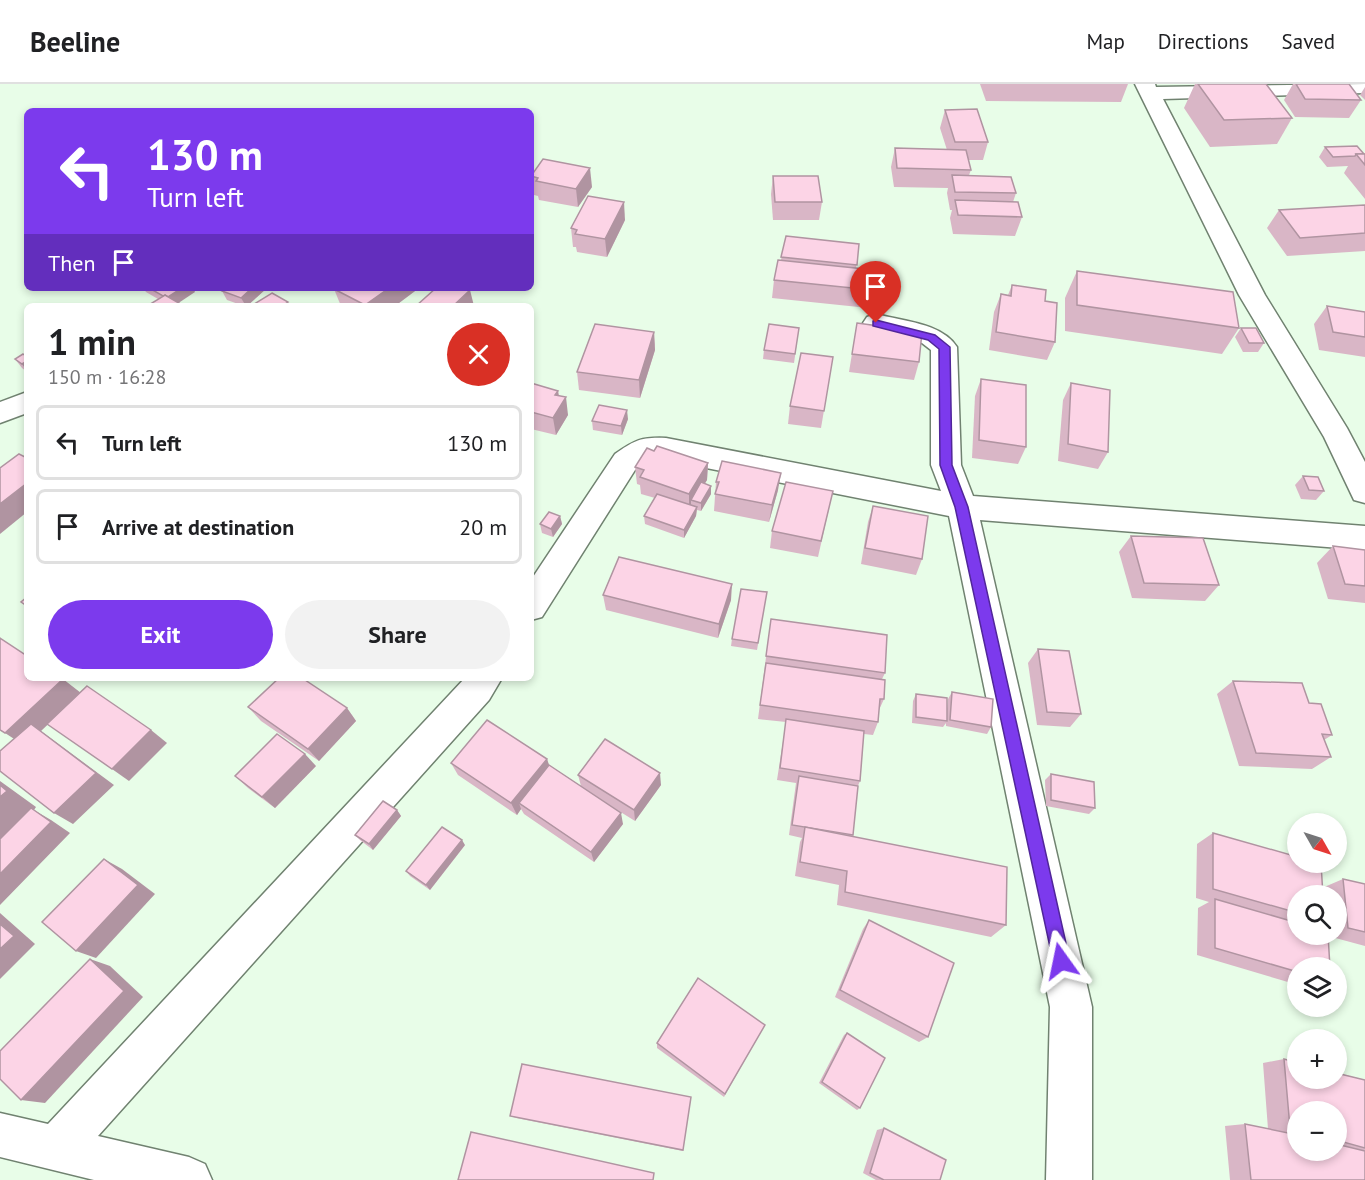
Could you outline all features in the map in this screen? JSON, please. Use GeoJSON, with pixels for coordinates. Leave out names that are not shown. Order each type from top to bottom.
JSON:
{"type":"FeatureCollection","features":[{"type":"Feature","properties":{"kind":"street"},"geometry":{"type":"LineString","coordinates":[[1365,87],[1147,89],[1252,295],[1337,435],[1365,492]]}},
{"type":"Feature","properties":{"kind":"street"},"geometry":{"type":"LineString","coordinates":[[876,323],[931,337],[944,347],[946,465],[962,507],[1071,1006],[1069,1180]]}},
{"type":"Feature","properties":{"kind":"street"},"geometry":{"type":"LineString","coordinates":[[0,413],[24,403]]}},
{"type":"Feature","properties":{"kind":"street"},"geometry":{"type":"LineString","coordinates":[[534,602],[625,462],[644,448],[666,448],[962,507],[1365,538]]}},
{"type":"Feature","properties":{"kind":"street"},"geometry":{"type":"LineString","coordinates":[[56,1148],[483,681]]}},
{"type":"Feature","properties":{"kind":"street"},"geometry":{"type":"LineString","coordinates":[[0,1135],[189,1180]]}},
{"type":"Feature","properties":{"kind":"building"},"geometry":{"type":"Polygon","coordinates":[[[1198,84],[1266,84],[1292,118],[1224,120],[1198,84]]]}},
{"type":"Feature","properties":{"kind":"building"},"geometry":{"type":"Polygon","coordinates":[[[1296,84],[1349,84],[1361,100],[1305,99],[1296,84]]]}},
{"type":"Feature","properties":{"kind":"building"},"geometry":{"type":"Polygon","coordinates":[[[977,109],[988,142],[955,142],[945,110],[977,109]]]}},
{"type":"Feature","properties":{"kind":"building"},"geometry":{"type":"Polygon","coordinates":[[[1357,146],[1364,154],[1333,157],[1325,147],[1357,146]]]}},
{"type":"Feature","properties":{"kind":"building"},"geometry":{"type":"Polygon","coordinates":[[[895,148],[966,150],[971,170],[897,168],[895,148]]]}},
{"type":"Feature","properties":{"kind":"building"},"geometry":{"type":"Polygon","coordinates":[[[1356,154],[1365,154],[1365,165],[1356,154]]]}},
{"type":"Feature","properties":{"kind":"building"},"geometry":{"type":"Polygon","coordinates":[[[543,159],[590,168],[576,189],[536,181],[538,178],[534,177],[534,172],[543,159]]]}},
{"type":"Feature","properties":{"kind":"building"},"geometry":{"type":"Polygon","coordinates":[[[952,175],[1011,177],[1016,193],[955,192],[952,175]]]}},
{"type":"Feature","properties":{"kind":"building"},"geometry":{"type":"Polygon","coordinates":[[[773,176],[818,176],[822,202],[775,202],[773,176]]]}},
{"type":"Feature","properties":{"kind":"building"},"geometry":{"type":"Polygon","coordinates":[[[588,196],[624,202],[605,239],[575,234],[577,230],[571,228],[588,196]]]}},
{"type":"Feature","properties":{"kind":"building"},"geometry":{"type":"Polygon","coordinates":[[[955,200],[1018,202],[1022,217],[958,215],[955,200]]]}},
{"type":"Feature","properties":{"kind":"building"},"geometry":{"type":"Polygon","coordinates":[[[1365,205],[1365,233],[1300,238],[1279,210],[1365,205]]]}},
{"type":"Feature","properties":{"kind":"building"},"geometry":{"type":"Polygon","coordinates":[[[786,236],[859,244],[857,265],[781,257],[786,236]]]}},
{"type":"Feature","properties":{"kind":"building"},"geometry":{"type":"Polygon","coordinates":[[[778,260],[884,271],[882,291],[774,280],[778,260]]]}},
{"type":"Feature","properties":{"kind":"building"},"geometry":{"type":"Polygon","coordinates":[[[1077,271],[1233,292],[1239,328],[1077,305],[1077,271]]]}},
{"type":"Feature","properties":{"kind":"building"},"geometry":{"type":"Polygon","coordinates":[[[1012,285],[1046,290],[1045,301],[1057,303],[1055,342],[996,332],[1001,294],[1011,296],[1012,285]]]}},
{"type":"Feature","properties":{"kind":"building"},"geometry":{"type":"Polygon","coordinates":[[[154,291],[177,291],[168,297],[154,291]]]}},
{"type":"Feature","properties":{"kind":"building"},"geometry":{"type":"Polygon","coordinates":[[[222,291],[249,291],[241,298],[222,291]]]}},
{"type":"Feature","properties":{"kind":"building"},"geometry":{"type":"Polygon","coordinates":[[[338,291],[385,291],[368,303],[361,303],[338,291]]]}},
{"type":"Feature","properties":{"kind":"building"},"geometry":{"type":"Polygon","coordinates":[[[433,291],[469,291],[456,303],[419,303],[433,291]]]}},
{"type":"Feature","properties":{"kind":"building"},"geometry":{"type":"Polygon","coordinates":[[[272,293],[288,302],[286,303],[256,303],[272,293]]]}},
{"type":"Feature","properties":{"kind":"building"},"geometry":{"type":"Polygon","coordinates":[[[165,295],[179,303],[152,303],[165,295]]]}},
{"type":"Feature","properties":{"kind":"building"},"geometry":{"type":"Polygon","coordinates":[[[1327,306],[1365,312],[1365,337],[1333,332],[1327,306]]]}},
{"type":"Feature","properties":{"kind":"building"},"geometry":{"type":"Polygon","coordinates":[[[857,323],[922,332],[919,362],[852,354],[857,323]]]}},
{"type":"Feature","properties":{"kind":"building"},"geometry":{"type":"Polygon","coordinates":[[[595,324],[654,332],[639,380],[577,372],[595,324]]]}},
{"type":"Feature","properties":{"kind":"building"},"geometry":{"type":"Polygon","coordinates":[[[769,324],[799,328],[795,354],[764,350],[769,324]]]}},
{"type":"Feature","properties":{"kind":"building"},"geometry":{"type":"Polygon","coordinates":[[[1241,328],[1256,328],[1264,343],[1249,343],[1241,328]]]}},
{"type":"Feature","properties":{"kind":"building"},"geometry":{"type":"Polygon","coordinates":[[[801,353],[833,357],[824,411],[790,406],[801,353]]]}},
{"type":"Feature","properties":{"kind":"building"},"geometry":{"type":"Polygon","coordinates":[[[23,354],[24,355],[22,364],[15,359],[23,354]]]}},
{"type":"Feature","properties":{"kind":"building"},"geometry":{"type":"Polygon","coordinates":[[[981,379],[1026,385],[1026,447],[979,440],[981,379]]]}},
{"type":"Feature","properties":{"kind":"building"},"geometry":{"type":"Polygon","coordinates":[[[1071,383],[1110,390],[1108,452],[1068,444],[1071,383]]]}},
{"type":"Feature","properties":{"kind":"building"},"geometry":{"type":"Polygon","coordinates":[[[534,384],[558,391],[555,395],[566,397],[553,418],[534,413],[534,384]]]}},
{"type":"Feature","properties":{"kind":"building"},"geometry":{"type":"Polygon","coordinates":[[[599,405],[627,410],[621,426],[592,421],[599,405]]]}},
{"type":"Feature","properties":{"kind":"building"},"geometry":{"type":"Polygon","coordinates":[[[657,446],[708,463],[689,494],[640,477],[644,470],[635,467],[647,448],[654,451],[657,446]]]}},
{"type":"Feature","properties":{"kind":"building"},"geometry":{"type":"Polygon","coordinates":[[[19,454],[24,456],[24,485],[0,504],[0,468],[19,454]]]}},
{"type":"Feature","properties":{"kind":"building"},"geometry":{"type":"Polygon","coordinates":[[[722,461],[781,473],[772,505],[715,494],[722,461]]]}},
{"type":"Feature","properties":{"kind":"building"},"geometry":{"type":"Polygon","coordinates":[[[1303,476],[1318,477],[1324,491],[1309,490],[1303,476]]]}},
{"type":"Feature","properties":{"kind":"building"},"geometry":{"type":"Polygon","coordinates":[[[701,482],[711,486],[701,503],[691,500],[701,482]]]}},
{"type":"Feature","properties":{"kind":"building"},"geometry":{"type":"Polygon","coordinates":[[[786,482],[833,491],[821,541],[772,531],[786,482]]]}},
{"type":"Feature","properties":{"kind":"building"},"geometry":{"type":"Polygon","coordinates":[[[657,494],[697,507],[684,530],[644,516],[657,494]]]}},
{"type":"Feature","properties":{"kind":"building"},"geometry":{"type":"Polygon","coordinates":[[[873,506],[928,516],[922,559],[865,548],[873,506]]]}},
{"type":"Feature","properties":{"kind":"building"},"geometry":{"type":"Polygon","coordinates":[[[549,512],[560,516],[551,529],[540,524],[549,512]]]}},
{"type":"Feature","properties":{"kind":"building"},"geometry":{"type":"Polygon","coordinates":[[[1131,536],[1203,538],[1219,585],[1144,583],[1131,536]]]}},
{"type":"Feature","properties":{"kind":"building"},"geometry":{"type":"Polygon","coordinates":[[[1333,546],[1365,550],[1365,586],[1345,584],[1333,546]]]}},
{"type":"Feature","properties":{"kind":"building"},"geometry":{"type":"Polygon","coordinates":[[[619,557],[732,584],[719,624],[603,595],[619,557]]]}},
{"type":"Feature","properties":{"kind":"building"},"geometry":{"type":"Polygon","coordinates":[[[741,589],[767,592],[758,643],[732,639],[741,589]]]}},
{"type":"Feature","properties":{"kind":"building"},"geometry":{"type":"Polygon","coordinates":[[[771,619],[887,635],[885,673],[766,656],[771,619]]]}},
{"type":"Feature","properties":{"kind":"building"},"geometry":{"type":"Polygon","coordinates":[[[0,638],[24,654],[24,681],[61,681],[5,733],[0,730],[0,638]]]}},
{"type":"Feature","properties":{"kind":"building"},"geometry":{"type":"Polygon","coordinates":[[[1038,649],[1069,651],[1081,714],[1047,712],[1038,649]]]}},
{"type":"Feature","properties":{"kind":"building"},"geometry":{"type":"Polygon","coordinates":[[[766,663],[885,680],[884,699],[880,699],[878,722],[760,705],[766,663]]]}},
{"type":"Feature","properties":{"kind":"building"},"geometry":{"type":"Polygon","coordinates":[[[276,681],[306,681],[347,708],[308,749],[248,707],[276,681]]]}},
{"type":"Feature","properties":{"kind":"building"},"geometry":{"type":"Polygon","coordinates":[[[1233,681],[1302,683],[1309,703],[1321,704],[1332,735],[1322,734],[1331,757],[1256,753],[1233,681]]]}},
{"type":"Feature","properties":{"kind":"building"},"geometry":{"type":"Polygon","coordinates":[[[87,686],[151,730],[112,769],[47,724],[87,686]]]}},
{"type":"Feature","properties":{"kind":"building"},"geometry":{"type":"Polygon","coordinates":[[[952,692],[993,699],[991,727],[950,720],[952,692]]]}},
{"type":"Feature","properties":{"kind":"building"},"geometry":{"type":"Polygon","coordinates":[[[916,694],[947,698],[947,721],[916,717],[916,694]]]}},
{"type":"Feature","properties":{"kind":"building"},"geometry":{"type":"Polygon","coordinates":[[[786,719],[864,731],[860,781],[780,768],[786,719]]]}},
{"type":"Feature","properties":{"kind":"building"},"geometry":{"type":"Polygon","coordinates":[[[487,720],[547,759],[511,803],[451,763],[487,720]]]}},
{"type":"Feature","properties":{"kind":"building"},"geometry":{"type":"Polygon","coordinates":[[[31,724],[96,773],[54,813],[0,771],[0,751],[31,724]]]}},
{"type":"Feature","properties":{"kind":"building"},"geometry":{"type":"Polygon","coordinates":[[[277,734],[305,754],[262,797],[235,776],[277,734]]]}},
{"type":"Feature","properties":{"kind":"building"},"geometry":{"type":"Polygon","coordinates":[[[605,739],[660,773],[634,810],[578,775],[605,739]]]}},
{"type":"Feature","properties":{"kind":"building"},"geometry":{"type":"Polygon","coordinates":[[[549,765],[621,813],[591,852],[519,803],[549,765]]]}},
{"type":"Feature","properties":{"kind":"building"},"geometry":{"type":"Polygon","coordinates":[[[1051,774],[1094,782],[1095,808],[1051,800],[1051,774]]]}},
{"type":"Feature","properties":{"kind":"building"},"geometry":{"type":"Polygon","coordinates":[[[799,776],[858,786],[853,835],[792,825],[799,776]]]}},
{"type":"Feature","properties":{"kind":"building"},"geometry":{"type":"Polygon","coordinates":[[[0,785],[7,791],[0,797],[0,785]]]}},
{"type":"Feature","properties":{"kind":"building"},"geometry":{"type":"Polygon","coordinates":[[[383,801],[397,810],[369,844],[355,835],[383,801]]]}},
{"type":"Feature","properties":{"kind":"building"},"geometry":{"type":"Polygon","coordinates":[[[31,808],[51,822],[0,874],[0,839],[31,808]]]}},
{"type":"Feature","properties":{"kind":"building"},"geometry":{"type":"Polygon","coordinates":[[[442,827],[462,840],[426,885],[406,871],[442,827]]]}},
{"type":"Feature","properties":{"kind":"building"},"geometry":{"type":"Polygon","coordinates":[[[805,827],[1007,867],[1006,925],[845,892],[847,871],[800,862],[805,827]]]}},
{"type":"Feature","properties":{"kind":"building"},"geometry":{"type":"Polygon","coordinates":[[[1213,833],[1287,854],[1287,873],[1322,873],[1322,885],[1287,885],[1287,910],[1213,889],[1213,833]]]}},
{"type":"Feature","properties":{"kind":"building"},"geometry":{"type":"Polygon","coordinates":[[[104,859],[138,885],[76,951],[42,922],[104,859]]]}},
{"type":"Feature","properties":{"kind":"building"},"geometry":{"type":"Polygon","coordinates":[[[1343,879],[1365,884],[1365,932],[1348,928],[1347,885],[1344,885],[1343,879]]]}},
{"type":"Feature","properties":{"kind":"building"},"geometry":{"type":"Polygon","coordinates":[[[1215,899],[1287,920],[1287,945],[1329,945],[1329,957],[1287,957],[1287,969],[1215,948],[1215,899]]]}},
{"type":"Feature","properties":{"kind":"building"},"geometry":{"type":"Polygon","coordinates":[[[869,920],[954,963],[928,1037],[840,990],[869,920]]]}},
{"type":"Feature","properties":{"kind":"building"},"geometry":{"type":"Polygon","coordinates":[[[0,924],[14,936],[0,949],[0,924]]]}},
{"type":"Feature","properties":{"kind":"building"},"geometry":{"type":"Polygon","coordinates":[[[90,959],[124,991],[21,1100],[0,1079],[0,1051],[90,959]]]}},
{"type":"Feature","properties":{"kind":"building"},"geometry":{"type":"Polygon","coordinates":[[[698,978],[765,1025],[725,1094],[657,1043],[698,978]]]}},
{"type":"Feature","properties":{"kind":"building"},"geometry":{"type":"Polygon","coordinates":[[[847,1033],[885,1058],[860,1108],[822,1082],[847,1033]]]}},
{"type":"Feature","properties":{"kind":"building"},"geometry":{"type":"Polygon","coordinates":[[[1284,1059],[1287,1060],[1287,1089],[1347,1089],[1347,1076],[1365,1080],[1365,1148],[1347,1143],[1347,1101],[1288,1101],[1284,1059]]]}},
{"type":"Feature","properties":{"kind":"building"},"geometry":{"type":"Polygon","coordinates":[[[522,1064],[691,1097],[683,1150],[510,1116],[522,1064]]]}},
{"type":"Feature","properties":{"kind":"building"},"geometry":{"type":"Polygon","coordinates":[[[1245,1124],[1287,1133],[1287,1161],[1347,1161],[1347,1147],[1365,1151],[1365,1180],[1251,1180],[1245,1124]]]}},
{"type":"Feature","properties":{"kind":"building"},"geometry":{"type":"Polygon","coordinates":[[[884,1128],[946,1160],[940,1180],[884,1180],[870,1173],[884,1128]]]}},
{"type":"Feature","properties":{"kind":"building"},"geometry":{"type":"Polygon","coordinates":[[[471,1132],[654,1173],[653,1180],[458,1180],[471,1132]]]}},
{"type":"Feature","properties":{"kind":"route"},"geometry":{"type":"LineString","coordinates":[[876,323],[931,337],[944,347],[946,465],[962,507],[1061,961]]}}]}
